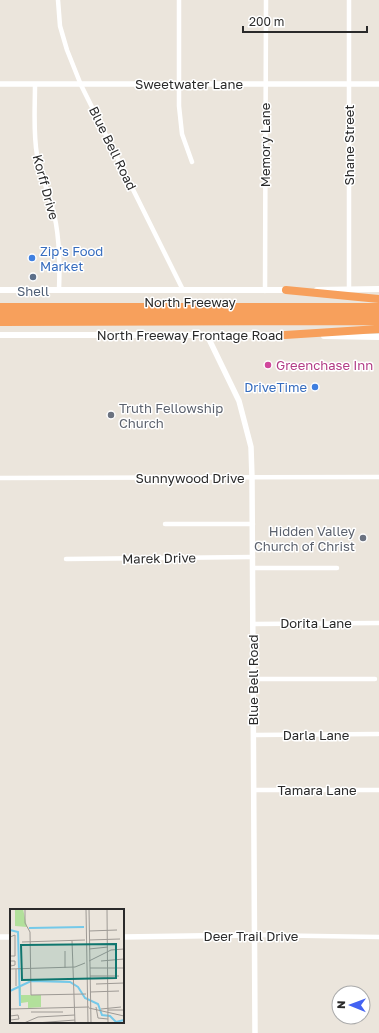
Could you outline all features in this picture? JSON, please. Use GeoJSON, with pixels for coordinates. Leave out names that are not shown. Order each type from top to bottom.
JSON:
{"type":"FeatureCollection","features":[{"type":"Feature","properties":{"kind":"highway"},"geometry":{"type":"LineString","coordinates":[[286,290],[379,299]]}},
{"type":"Feature","properties":{"kind":"highway","name":"North Freeway"},"geometry":{"type":"LineString","coordinates":[[0,307],[379,307]]}},
{"type":"Feature","properties":{"kind":"highway","name":"North Freeway"},"geometry":{"type":"LineString","coordinates":[[0,314],[379,315]]}},
{"type":"Feature","properties":{"kind":"highway","name":"North Freeway"},"geometry":{"type":"LineString","coordinates":[[0,322],[379,321]]}},
{"type":"Feature","properties":{"kind":"highway"},"geometry":{"type":"LineString","coordinates":[[285,335],[379,329]]}},
{"type":"Feature","properties":{"kind":"main road"},"geometry":{"type":"LineString","coordinates":[[0,290],[379,290]]}},
{"type":"Feature","properties":{"kind":"main road","name":"North Freeway Frontage Road"},"geometry":{"type":"LineString","coordinates":[[0,335],[285,335],[379,337]]}},
{"type":"Feature","properties":{"kind":"street","name":"Blue Bell Road"},"geometry":{"type":"LineString","coordinates":[[58,0],[60,26],[66,50],[81,85],[183,290]]}},
{"type":"Feature","properties":{"kind":"street"},"geometry":{"type":"LineString","coordinates":[[179,0],[179,106],[182,134],[192,162]]}},
{"type":"Feature","properties":{"kind":"street","name":"Memory Lane"},"geometry":{"type":"LineString","coordinates":[[264,291],[266,0]]}},
{"type":"Feature","properties":{"kind":"street","name":"Shane Street"},"geometry":{"type":"LineString","coordinates":[[349,0],[349,289]]}},
{"type":"Feature","properties":{"kind":"street","name":"Sweetwater Lane"},"geometry":{"type":"LineString","coordinates":[[0,84],[379,84]]}},
{"type":"Feature","properties":{"kind":"street","name":"Korff Drive"},"geometry":{"type":"LineString","coordinates":[[35,85],[35,132],[37,153],[41,173],[54,212],[58,236],[60,265],[59,290]]}},
{"type":"Feature","properties":{"kind":"street","name":"Blue Bell Road"},"geometry":{"type":"LineString","coordinates":[[207,336],[238,401],[251,447],[253,524],[255,1033]]}},
{"type":"Feature","properties":{"kind":"street","name":"Sunnywood Drive"},"geometry":{"type":"LineString","coordinates":[[0,478],[379,477]]}},
{"type":"Feature","properties":{"kind":"street"},"geometry":{"type":"LineString","coordinates":[[165,524],[253,524]]}},
{"type":"Feature","properties":{"kind":"street","name":"Marek Drive"},"geometry":{"type":"LineString","coordinates":[[66,559],[253,557]]}},
{"type":"Feature","properties":{"kind":"street"},"geometry":{"type":"LineString","coordinates":[[253,568],[337,568]]}},
{"type":"Feature","properties":{"kind":"street","name":"Dorita Lane"},"geometry":{"type":"LineString","coordinates":[[253,624],[379,623]]}},
{"type":"Feature","properties":{"kind":"street"},"geometry":{"type":"LineString","coordinates":[[253,679],[376,679]]}},
{"type":"Feature","properties":{"kind":"street","name":"Darla Lane"},"geometry":{"type":"LineString","coordinates":[[254,735],[378,734]]}},
{"type":"Feature","properties":{"kind":"street","name":"Tamara Lane"},"geometry":{"type":"LineString","coordinates":[[254,790],[379,790]]}},
{"type":"Feature","properties":{"kind":"street","name":"Deer Trail Drive"},"geometry":{"type":"LineString","coordinates":[[124,937],[255,935],[379,937]]}},
{"type":"Feature","properties":{"kind":"street"},"geometry":{"type":"LineString","coordinates":[[0,938],[10,937]]}},
{"type":"Feature","properties":{"kind":"place","name":"Zip's Food Market"},"geometry":{"type":"Point","coordinates":[32,258]}},
{"type":"Feature","properties":{"kind":"place","name":"Shell"},"geometry":{"type":"Point","coordinates":[33,277]}},
{"type":"Feature","properties":{"kind":"place","name":"Greenchase Inn"},"geometry":{"type":"Point","coordinates":[268,365]}},
{"type":"Feature","properties":{"kind":"place","name":"DriveTime"},"geometry":{"type":"Point","coordinates":[315,387]}},
{"type":"Feature","properties":{"kind":"place","name":"Truth Fellowship Church"},"geometry":{"type":"Point","coordinates":[111,415]}},
{"type":"Feature","properties":{"kind":"place","name":"Hidden Valley Church of Christ"},"geometry":{"type":"Point","coordinates":[363,538]}}]}
